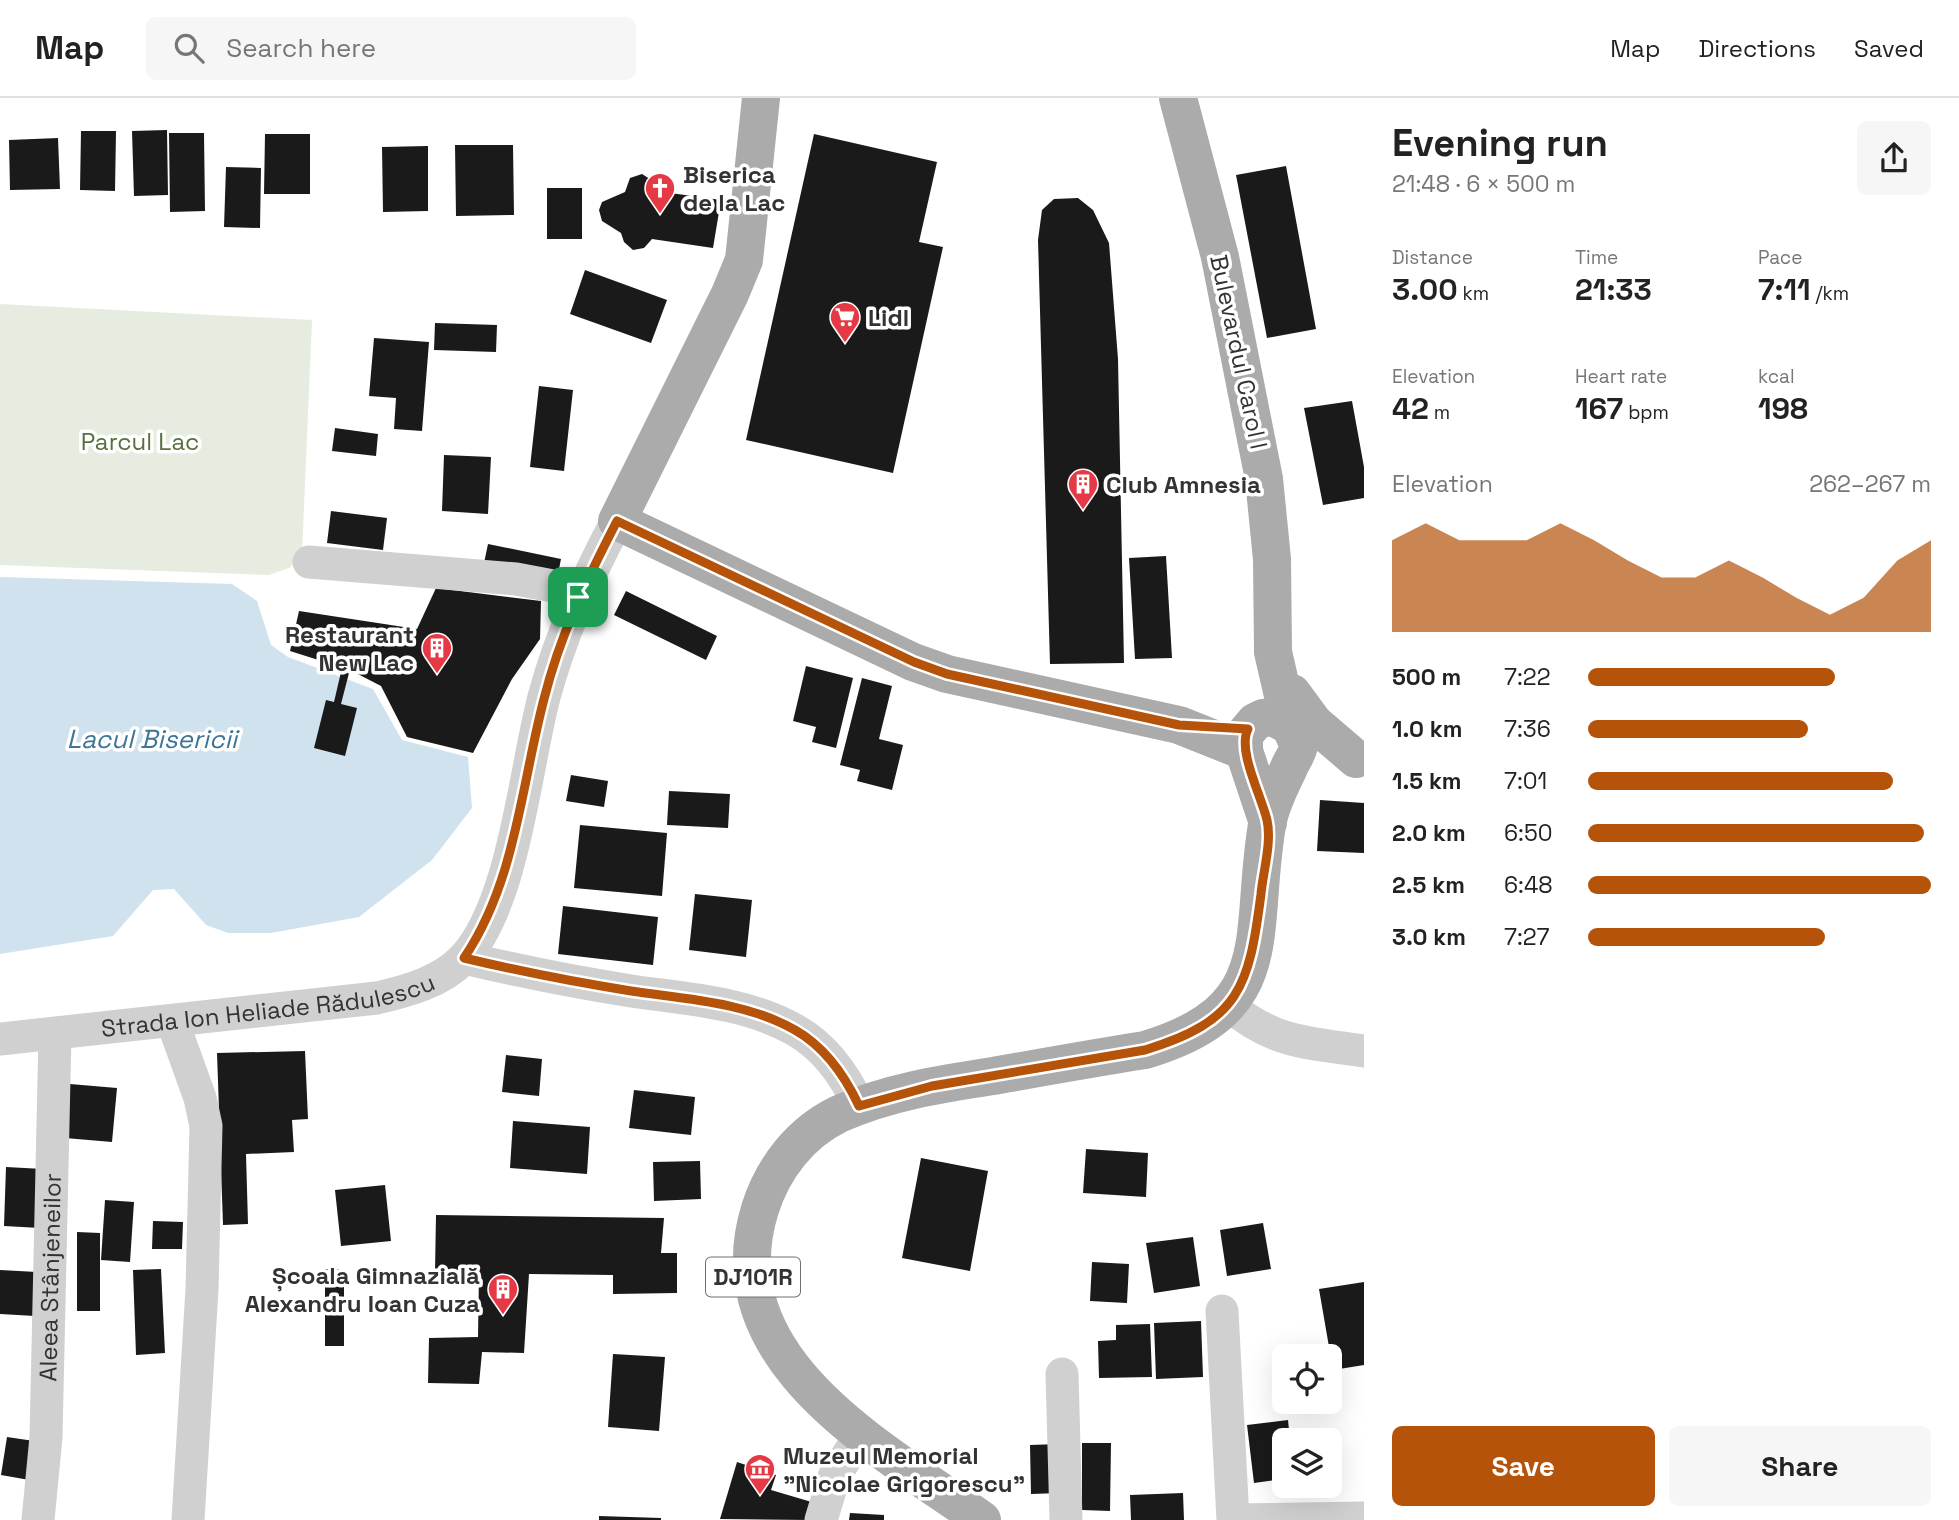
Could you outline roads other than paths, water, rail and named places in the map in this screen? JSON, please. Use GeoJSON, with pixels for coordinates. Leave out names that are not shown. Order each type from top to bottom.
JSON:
{"type":"FeatureCollection","features":[{"type":"Feature","properties":{"kind":"main road"},"geometry":{"type":"LineString","coordinates":[[761,98],[744,260],[617,521],[889,650],[947,674],[1179,725],[1360,760]]}},
{"type":"Feature","properties":{"kind":"main road","name":"Bulevardul Carol I"},"geometry":{"type":"LineString","coordinates":[[1178,98],[1220,257],[1264,479],[1272,559],[1271,744]]}},
{"type":"Feature","properties":{"kind":"main road"},"geometry":{"type":"LineString","coordinates":[[1273,652],[1303,710],[1360,760]]}},
{"type":"Feature","properties":{"kind":"main road","name":"DJ101R"},"geometry":{"type":"LineString","coordinates":[[982,1520],[861,1434],[829,1407],[789,1366],[763,1321],[756,1297],[753,1271],[757,1219],[774,1177],[804,1137],[823,1123],[859,1106],[932,1086],[1145,1050],[1176,1040],[1200,1028],[1229,1005],[1251,958],[1268,823],[1271,744]]}},
{"type":"Feature","properties":{"kind":"street"},"geometry":{"type":"LineString","coordinates":[[464,958],[482,931],[503,877],[544,699],[578,597],[617,521]]}},
{"type":"Feature","properties":{"kind":"street"},"geometry":{"type":"LineString","coordinates":[[309,562],[516,579],[553,586],[578,597]]}},
{"type":"Feature","properties":{"kind":"street","name":"Strada Ion Heliade Rădulescu"},"geometry":{"type":"LineString","coordinates":[[0,1040],[173,1023],[377,998],[425,983],[464,958],[571,981],[743,1009],[778,1021],[818,1046],[843,1076],[859,1106]]}},
{"type":"Feature","properties":{"kind":"street"},"geometry":{"type":"LineString","coordinates":[[1229,1005],[1249,1023],[1272,1035],[1364,1051]]}},
{"type":"Feature","properties":{"kind":"street"},"geometry":{"type":"LineString","coordinates":[[173,1023],[200,1098],[206,1126],[204,1262],[188,1520]]}},
{"type":"Feature","properties":{"kind":"street","name":"Aleea Stânjeneilor"},"geometry":{"type":"LineString","coordinates":[[38,1520],[46,1437],[55,1034]]}},
{"type":"Feature","properties":{"kind":"street"},"geometry":{"type":"LineString","coordinates":[[1222,1311],[1233,1520],[1364,1518]]}},
{"type":"Feature","properties":{"kind":"street"},"geometry":{"type":"LineString","coordinates":[[1062,1374],[1066,1520]]}},
{"type":"Feature","properties":{"kind":"street"},"geometry":{"type":"LineString","coordinates":[[821,1520],[834,1477],[861,1434]]}},
{"type":"Feature","properties":{"kind":"water","name":"Lacul Bisericii"},"geometry":{"type":"Polygon","coordinates":[[[0,577],[232,584],[257,601],[271,645],[288,657],[373,689],[402,740],[468,757],[472,808],[432,860],[359,917],[271,933],[228,933],[206,925],[174,889],[153,890],[113,936],[0,954],[0,577]]]}},
{"type":"Feature","properties":{"kind":"place","name":"Biserica de la Lac"},"geometry":{"type":"Point","coordinates":[660,215]}},
{"type":"Feature","properties":{"kind":"place","name":"Lidl"},"geometry":{"type":"Point","coordinates":[845,344]}},
{"type":"Feature","properties":{"kind":"place","name":"Club Amnesia"},"geometry":{"type":"Point","coordinates":[1083,511]}},
{"type":"Feature","properties":{"kind":"place","name":"Restaurant New Lac"},"geometry":{"type":"Point","coordinates":[437,675]}},
{"type":"Feature","properties":{"kind":"place","name":"Școala Gimnazială Alexandru Ioan Cuza"},"geometry":{"type":"Point","coordinates":[503,1316]}},
{"type":"Feature","properties":{"kind":"place","name":"Muzeul Memorial \"Nicolae Grigorescu\""},"geometry":{"type":"Point","coordinates":[760,1496]}},
{"type":"Feature","properties":{"kind":"park label","name":"Parcul Lac"},"geometry":{"type":"Point","coordinates":[140,441]}}]}
